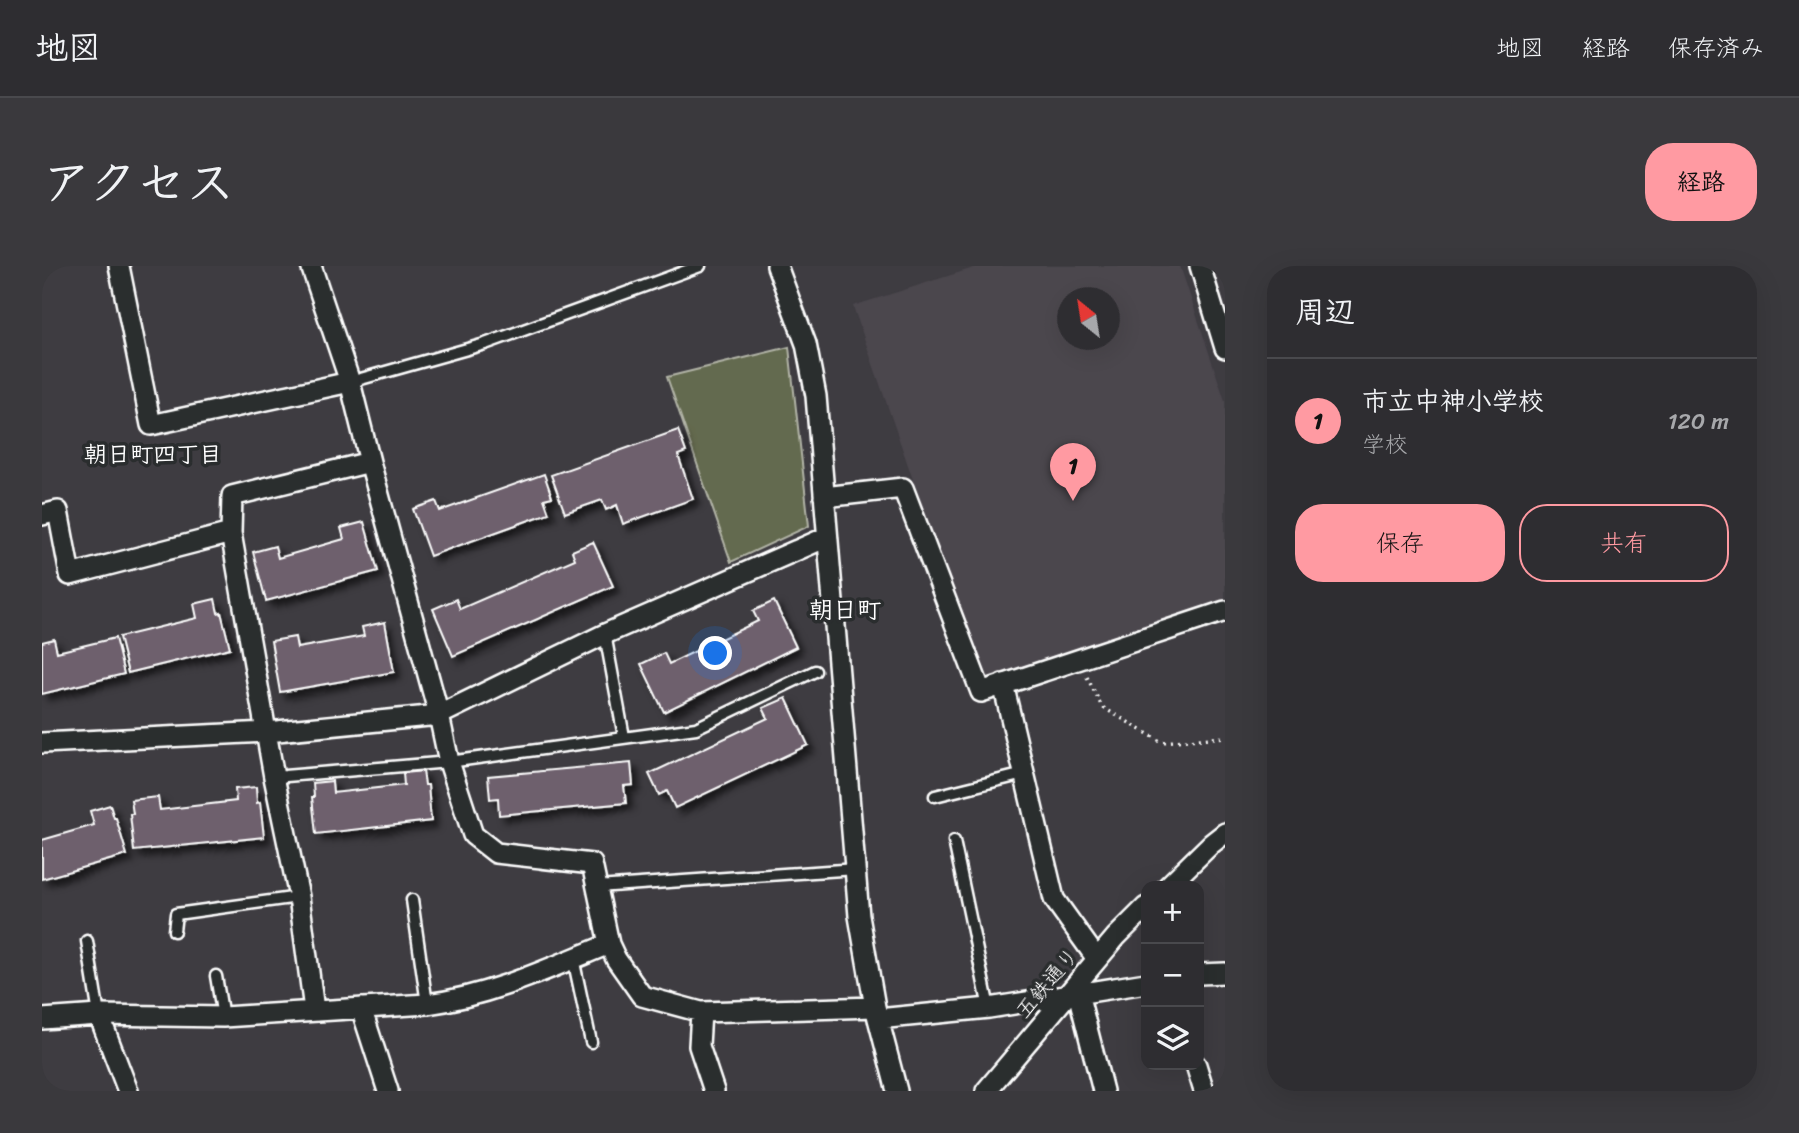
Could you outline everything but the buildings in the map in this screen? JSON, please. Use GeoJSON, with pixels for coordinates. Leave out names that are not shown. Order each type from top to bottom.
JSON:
{"type":"FeatureCollection","features":[{"type":"Feature","properties":{"kind":"street"},"geometry":{"type":"LineString","coordinates":[[120,266],[151,425],[350,382]]}},
{"type":"Feature","properties":{"kind":"street"},"geometry":{"type":"LineString","coordinates":[[311,266],[350,382],[439,715],[449,762],[474,835],[496,853],[592,864],[609,944],[616,959],[642,996],[701,1012],[876,1013],[989,1008],[1141,984]]}},
{"type":"Feature","properties":{"kind":"street"},"geometry":{"type":"LineString","coordinates":[[777,266],[806,344],[816,396],[859,916],[876,1013],[897,1091]]}},
{"type":"Feature","properties":{"kind":"street"},"geometry":{"type":"LineString","coordinates":[[1200,266],[1225,348]]}},
{"type":"Feature","properties":{"kind":"street"},"geometry":{"type":"LineString","coordinates":[[314,1010],[299,897],[274,778],[231,533],[232,496],[370,462]]}},
{"type":"Feature","properties":{"kind":"street"},"geometry":{"type":"LineString","coordinates":[[824,497],[903,488],[981,692],[1225,611]]}},
{"type":"Feature","properties":{"kind":"street"},"geometry":{"type":"LineString","coordinates":[[42,515],[58,511],[70,575],[231,533]]}},
{"type":"Feature","properties":{"kind":"street"},"geometry":{"type":"LineString","coordinates":[[42,743],[267,732],[439,715],[605,634],[827,537]]}},
{"type":"Feature","properties":{"kind":"street"},"geometry":{"type":"LineString","coordinates":[[1003,684],[1054,899],[1097,959]]}},
{"type":"Feature","properties":{"kind":"street"},"geometry":{"type":"LineString","coordinates":[[1173,881],[1225,833]]}},
{"type":"Feature","properties":{"kind":"street","name":"五鉄通り"},"geometry":{"type":"LineString","coordinates":[[986,1091],[1073,994],[1116,937],[1141,912]]}},
{"type":"Feature","properties":{"kind":"street"},"geometry":{"type":"LineString","coordinates":[[42,1019],[99,1016],[223,1017],[454,1001],[609,944]]}},
{"type":"Feature","properties":{"kind":"street"},"geometry":{"type":"LineString","coordinates":[[1204,974],[1225,972]]}},
{"type":"Feature","properties":{"kind":"street"},"geometry":{"type":"LineString","coordinates":[[1073,994],[1103,1091]]}},
{"type":"Feature","properties":{"kind":"street"},"geometry":{"type":"LineString","coordinates":[[361,1008],[388,1091]]}},
{"type":"Feature","properties":{"kind":"street"},"geometry":{"type":"LineString","coordinates":[[701,1012],[699,1046],[714,1091]]}},
{"type":"Feature","properties":{"kind":"street"},"geometry":{"type":"LineString","coordinates":[[99,1016],[128,1091]]}},
{"type":"Feature","properties":{"kind":"street"},"geometry":{"type":"LineString","coordinates":[[1198,1070],[1204,1091]]}},
{"type":"Feature","properties":{"kind":"lane"},"geometry":{"type":"LineString","coordinates":[[350,382],[485,344],[700,266]]}},
{"type":"Feature","properties":{"kind":"lane"},"geometry":{"type":"LineString","coordinates":[[605,634],[624,737]]}},
{"type":"Feature","properties":{"kind":"lane"},"geometry":{"type":"LineString","coordinates":[[274,778],[449,762],[696,728],[815,671]]}},
{"type":"Feature","properties":{"kind":"lane"},"geometry":{"type":"LineString","coordinates":[[935,796],[1024,774]]}},
{"type":"Feature","properties":{"kind":"lane"},"geometry":{"type":"LineString","coordinates":[[954,841],[989,1008]]}},
{"type":"Feature","properties":{"kind":"lane"},"geometry":{"type":"LineString","coordinates":[[597,887],[856,869]]}},
{"type":"Feature","properties":{"kind":"lane"},"geometry":{"type":"LineString","coordinates":[[174,931],[176,914],[299,897]]}},
{"type":"Feature","properties":{"kind":"lane"},"geometry":{"type":"LineString","coordinates":[[412,900],[427,1004]]}},
{"type":"Feature","properties":{"kind":"lane"},"geometry":{"type":"LineString","coordinates":[[87,941],[99,1016]]}},
{"type":"Feature","properties":{"kind":"lane"},"geometry":{"type":"LineString","coordinates":[[573,958],[591,1042]]}},
{"type":"Feature","properties":{"kind":"lane"},"geometry":{"type":"LineString","coordinates":[[216,976],[223,1017]]}},
{"type":"Feature","properties":{"kind":"path"},"geometry":{"type":"LineString","coordinates":[[1079,660],[1102,707],[1161,742],[1225,737]]}},
{"type":"Feature","properties":{"kind":"shaded area"},"geometry":{"type":"Polygon","coordinates":[[[980,266],[1180,266],[1225,401],[1225,602],[984,685],[853,306],[980,266]]]}},
{"type":"Feature","properties":{"kind":"green space"},"geometry":{"type":"Polygon","coordinates":[[[789,347],[809,526],[731,562],[667,377],[789,347]]]}},
{"type":"Feature","properties":{"kind":"place","name":"市立中神小学校"},"geometry":{"type":"Point","coordinates":[1073,501]}},
{"type":"Feature","properties":{"kind":"district","name":"朝日町四丁目"},"geometry":{"type":"Point","coordinates":[153,454]}},
{"type":"Feature","properties":{"kind":"district","name":"朝日町"},"geometry":{"type":"Point","coordinates":[845,610]}}]}
